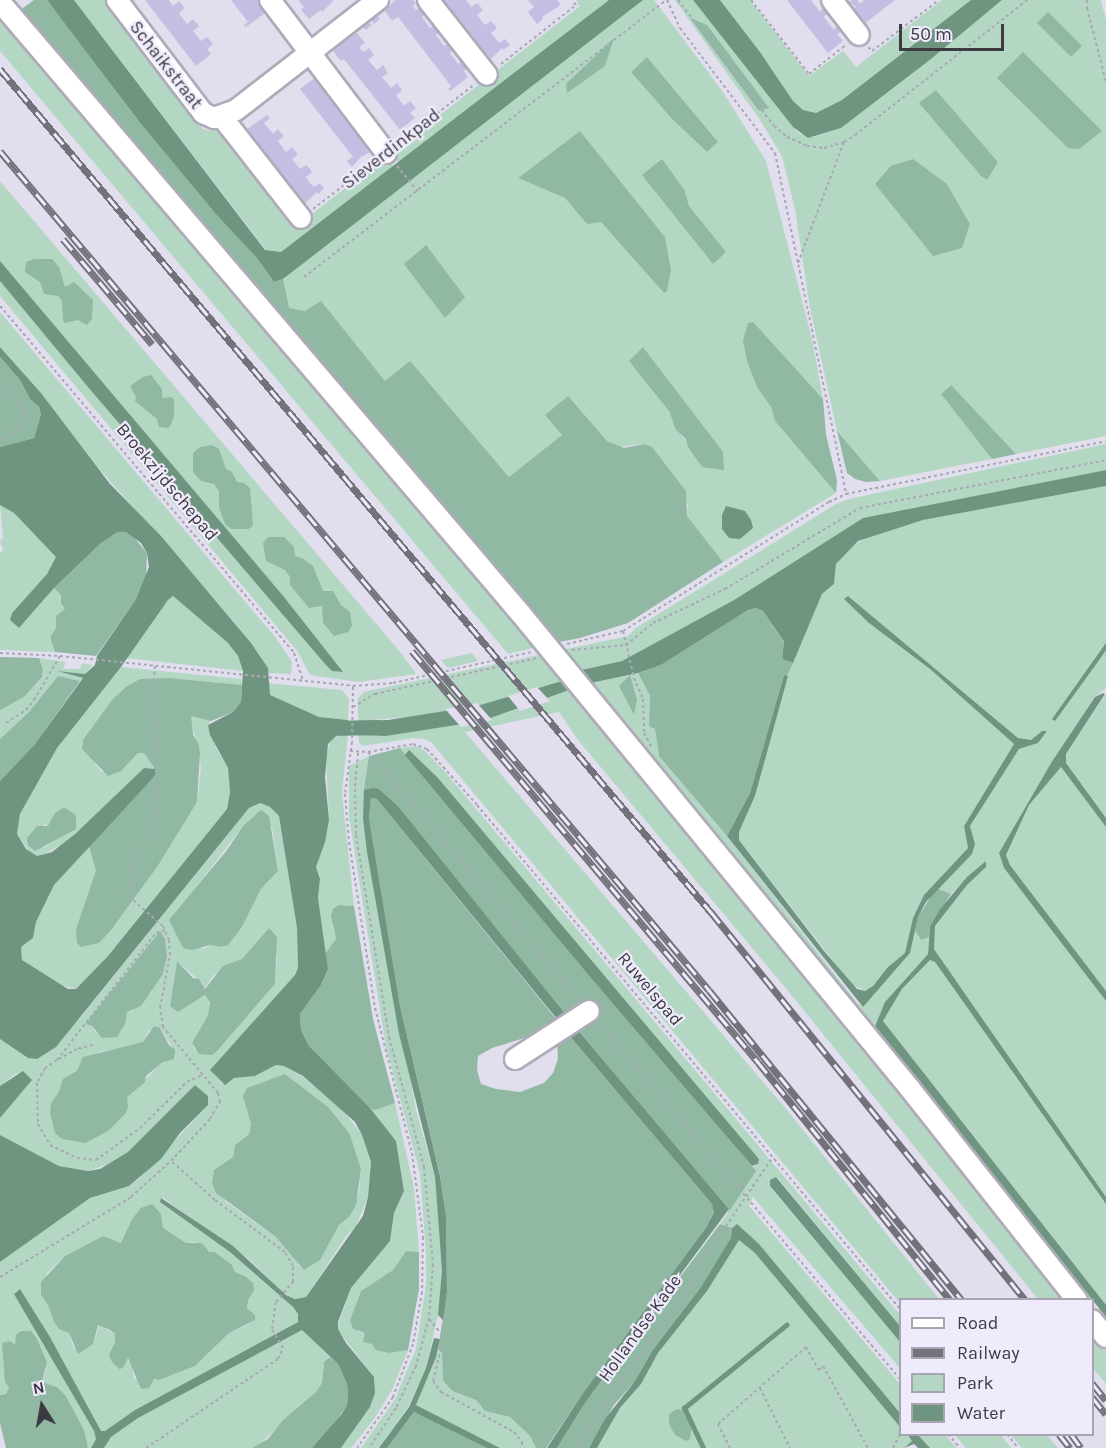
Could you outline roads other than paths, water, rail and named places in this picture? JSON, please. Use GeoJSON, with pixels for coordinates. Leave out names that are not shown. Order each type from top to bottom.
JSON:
{"type":"FeatureCollection","features":[{"type":"Feature","properties":{"kind":"street","name":"Schaikstraat"},"geometry":{"type":"LineString","coordinates":[[117,0],[203,113],[214,118],[222,117]]}},
{"type":"Feature","properties":{"kind":"street"},"geometry":{"type":"LineString","coordinates":[[270,0],[390,157]]}},
{"type":"Feature","properties":{"kind":"street"},"geometry":{"type":"LineString","coordinates":[[301,218],[222,117],[236,110],[378,0]]}},
{"type":"Feature","properties":{"kind":"street"},"geometry":{"type":"LineString","coordinates":[[428,0],[487,75]]}},
{"type":"Feature","properties":{"kind":"street"},"geometry":{"type":"LineString","coordinates":[[832,0],[859,35]]}},
{"type":"Feature","properties":{"kind":"street"},"geometry":{"type":"LineString","coordinates":[[0,2],[552,653],[911,1090],[1076,1298]]}},
{"type":"Feature","properties":{"kind":"street"},"geometry":{"type":"LineString","coordinates":[[515,1059],[589,1011]]}},
{"type":"Feature","properties":{"kind":"street"},"geometry":{"type":"LineString","coordinates":[[1094,1322],[1106,1337]]}},
{"type":"Feature","properties":{"kind":"water"},"geometry":{"type":"Polygon","coordinates":[[[47,0],[74,0],[265,250],[281,252],[609,0],[643,0],[283,279],[274,282],[256,257],[216,214],[142,125],[47,0]]]}},
{"type":"Feature","properties":{"kind":"water"},"geometry":{"type":"Polygon","coordinates":[[[693,0],[720,0],[760,52],[793,101],[803,110],[816,113],[842,100],[971,0],[1002,0],[931,59],[841,128],[808,138],[793,127],[693,0]]]}},
{"type":"Feature","properties":{"kind":"water"},"geometry":{"type":"Polygon","coordinates":[[[0,261],[284,597],[343,672],[332,671],[326,665],[88,387],[0,281],[0,261]]]}},
{"type":"Feature","properties":{"kind":"water"},"geometry":{"type":"Polygon","coordinates":[[[0,347],[41,393],[110,484],[161,536],[251,643],[268,668],[270,695],[319,717],[348,720],[348,734],[337,735],[328,744],[325,777],[329,820],[325,842],[316,867],[320,879],[318,898],[328,970],[321,985],[300,1014],[301,1030],[309,1046],[370,1108],[396,1141],[404,1191],[394,1213],[390,1241],[351,1288],[338,1322],[338,1329],[346,1343],[374,1377],[375,1393],[370,1407],[341,1448],[312,1448],[341,1415],[347,1405],[348,1395],[347,1384],[338,1364],[302,1330],[138,1418],[111,1437],[104,1448],[91,1448],[96,1439],[94,1431],[14,1294],[20,1289],[50,1337],[101,1431],[105,1431],[135,1410],[298,1322],[298,1314],[293,1307],[230,1252],[160,1202],[161,1198],[233,1246],[286,1295],[295,1299],[306,1297],[363,1216],[368,1197],[371,1162],[355,1122],[303,1076],[284,1066],[276,1065],[255,1076],[234,1078],[225,1085],[210,1070],[295,975],[298,968],[297,928],[279,816],[270,807],[260,803],[249,808],[56,1047],[37,1059],[28,1058],[0,1039],[0,781],[35,744],[83,678],[57,671],[85,674],[95,665],[97,656],[136,599],[149,567],[147,553],[141,543],[126,532],[118,532],[101,543],[54,588],[19,628],[10,620],[12,613],[47,574],[56,557],[14,513],[0,505],[0,447],[34,438],[41,414],[39,407],[30,399],[20,380],[0,357],[0,347]],[[173,596],[168,600],[121,667],[57,748],[20,814],[17,834],[26,849],[37,856],[52,852],[75,834],[144,768],[155,769],[155,775],[143,789],[54,885],[36,922],[33,938],[21,947],[22,960],[68,989],[76,989],[107,957],[227,809],[230,792],[228,768],[210,735],[208,725],[233,712],[241,702],[243,671],[238,656],[228,643],[173,596]]]}},
{"type":"Feature","properties":{"kind":"water"},"geometry":{"type":"Polygon","coordinates":[[[1106,470],[1106,486],[923,520],[858,541],[836,564],[834,584],[822,594],[793,663],[782,659],[784,642],[763,611],[756,608],[748,610],[661,665],[638,673],[586,684],[482,721],[386,736],[358,735],[358,721],[388,720],[477,706],[569,679],[577,671],[622,661],[734,600],[863,518],[1106,470]]]}},
{"type":"Feature","properties":{"kind":"water"},"geometry":{"type":"Polygon","coordinates":[[[726,506],[745,511],[751,520],[753,528],[740,539],[729,538],[722,529],[722,515],[726,506]]]}},
{"type":"Feature","properties":{"kind":"water"},"geometry":{"type":"Polygon","coordinates":[[[848,596],[1018,738],[1031,740],[1042,731],[1047,731],[1038,743],[1019,749],[970,826],[975,844],[972,854],[926,902],[918,917],[910,953],[863,1007],[727,836],[750,793],[784,675],[788,676],[755,796],[739,832],[739,840],[824,951],[857,989],[865,991],[873,986],[888,967],[905,953],[913,918],[924,895],[968,848],[964,826],[1014,744],[930,669],[869,623],[844,599],[848,596]]]}},
{"type":"Feature","properties":{"kind":"water"},"geometry":{"type":"Polygon","coordinates":[[[1106,643],[1106,650],[1097,663],[1055,721],[1052,719],[1106,643]]]}},
{"type":"Feature","properties":{"kind":"water"},"geometry":{"type":"Polygon","coordinates":[[[1105,694],[1066,754],[1066,763],[1106,818],[1106,827],[1061,767],[1029,805],[1006,855],[1010,865],[1106,991],[1106,1001],[1004,868],[999,853],[1051,763],[1095,697],[1105,694]]]}},
{"type":"Feature","properties":{"kind":"water"},"geometry":{"type":"Polygon","coordinates":[[[409,750],[438,778],[759,1159],[758,1164],[752,1166],[592,979],[405,755],[409,750]]]}},
{"type":"Feature","properties":{"kind":"water"},"geometry":{"type":"Polygon","coordinates":[[[379,789],[397,805],[566,1015],[557,1019],[377,799],[371,798],[369,818],[400,1006],[440,1176],[446,1216],[447,1292],[443,1320],[438,1315],[442,1271],[435,1177],[399,1034],[367,852],[363,818],[364,790],[379,789]]]}},
{"type":"Feature","properties":{"kind":"water"},"geometry":{"type":"Polygon","coordinates":[[[986,861],[986,867],[967,885],[935,926],[934,949],[1106,1197],[1106,1204],[935,962],[930,960],[902,989],[883,1021],[1106,1305],[1106,1317],[1094,1302],[1094,1298],[1091,1298],[875,1026],[885,1002],[928,954],[930,926],[941,908],[967,877],[986,861]]]}},
{"type":"Feature","properties":{"kind":"water"},"geometry":{"type":"Polygon","coordinates":[[[577,1029],[729,1209],[585,1403],[557,1448],[547,1448],[583,1393],[705,1229],[714,1212],[712,1204],[568,1034],[577,1029]]]}},
{"type":"Feature","properties":{"kind":"water"},"geometry":{"type":"Polygon","coordinates":[[[23,1071],[32,1080],[0,1118],[0,1086],[23,1071]]]}},
{"type":"Feature","properties":{"kind":"water"},"geometry":{"type":"Polygon","coordinates":[[[195,1085],[208,1096],[208,1105],[180,1133],[161,1159],[129,1186],[90,1198],[0,1262],[0,1135],[59,1166],[88,1171],[100,1169],[128,1152],[195,1085]]]}},
{"type":"Feature","properties":{"kind":"water"},"geometry":{"type":"Polygon","coordinates":[[[776,1177],[899,1325],[899,1341],[770,1186],[770,1180],[776,1177]]]}},
{"type":"Feature","properties":{"kind":"water"},"geometry":{"type":"Polygon","coordinates":[[[737,1224],[759,1244],[899,1412],[899,1426],[755,1253],[739,1240],[707,1291],[658,1353],[641,1384],[620,1408],[597,1448],[589,1448],[605,1419],[635,1381],[652,1351],[701,1287],[731,1238],[732,1228],[737,1224]]]}},
{"type":"Feature","properties":{"kind":"water"},"geometry":{"type":"Polygon","coordinates":[[[434,1338],[440,1339],[436,1357],[416,1405],[500,1448],[487,1448],[414,1412],[387,1448],[379,1448],[409,1407],[426,1368],[434,1338]]]}},
{"type":"Feature","properties":{"kind":"water"},"geometry":{"type":"Polygon","coordinates":[[[908,1436],[919,1436],[930,1448],[918,1448],[914,1444],[904,1448],[912,1441],[908,1436]]]}},
{"type":"Feature","properties":{"kind":"waterway"},"geometry":{"type":"LineString","coordinates":[[330,728],[378,727]]}},
{"type":"Feature","properties":{"kind":"waterway"},"geometry":{"type":"LineString","coordinates":[[703,1448],[684,1408],[786,1325]]}},
{"type":"Feature","properties":{"kind":"railway"},"geometry":{"type":"LineString","coordinates":[[0,69],[711,912],[1023,1298]]}},
{"type":"Feature","properties":{"kind":"railway"},"geometry":{"type":"LineString","coordinates":[[0,151],[709,990],[960,1298]]}},
{"type":"Feature","properties":{"kind":"railway"},"geometry":{"type":"LineString","coordinates":[[63,239],[152,344]]}},
{"type":"Feature","properties":{"kind":"railway"},"geometry":{"type":"LineString","coordinates":[[412,651],[758,1062],[948,1298]]}},
{"type":"Feature","properties":{"kind":"railway"},"geometry":{"type":"LineString","coordinates":[[1094,1385],[1106,1400]]}},
{"type":"Feature","properties":{"kind":"railway"},"geometry":{"type":"LineString","coordinates":[[1094,1399],[1106,1414]]}},
{"type":"Feature","properties":{"kind":"railway"},"geometry":{"type":"LineString","coordinates":[[1061,1436],[1070,1448]]}},
{"type":"Feature","properties":{"kind":"railway"},"geometry":{"type":"LineString","coordinates":[[1072,1436],[1081,1448]]}}]}
